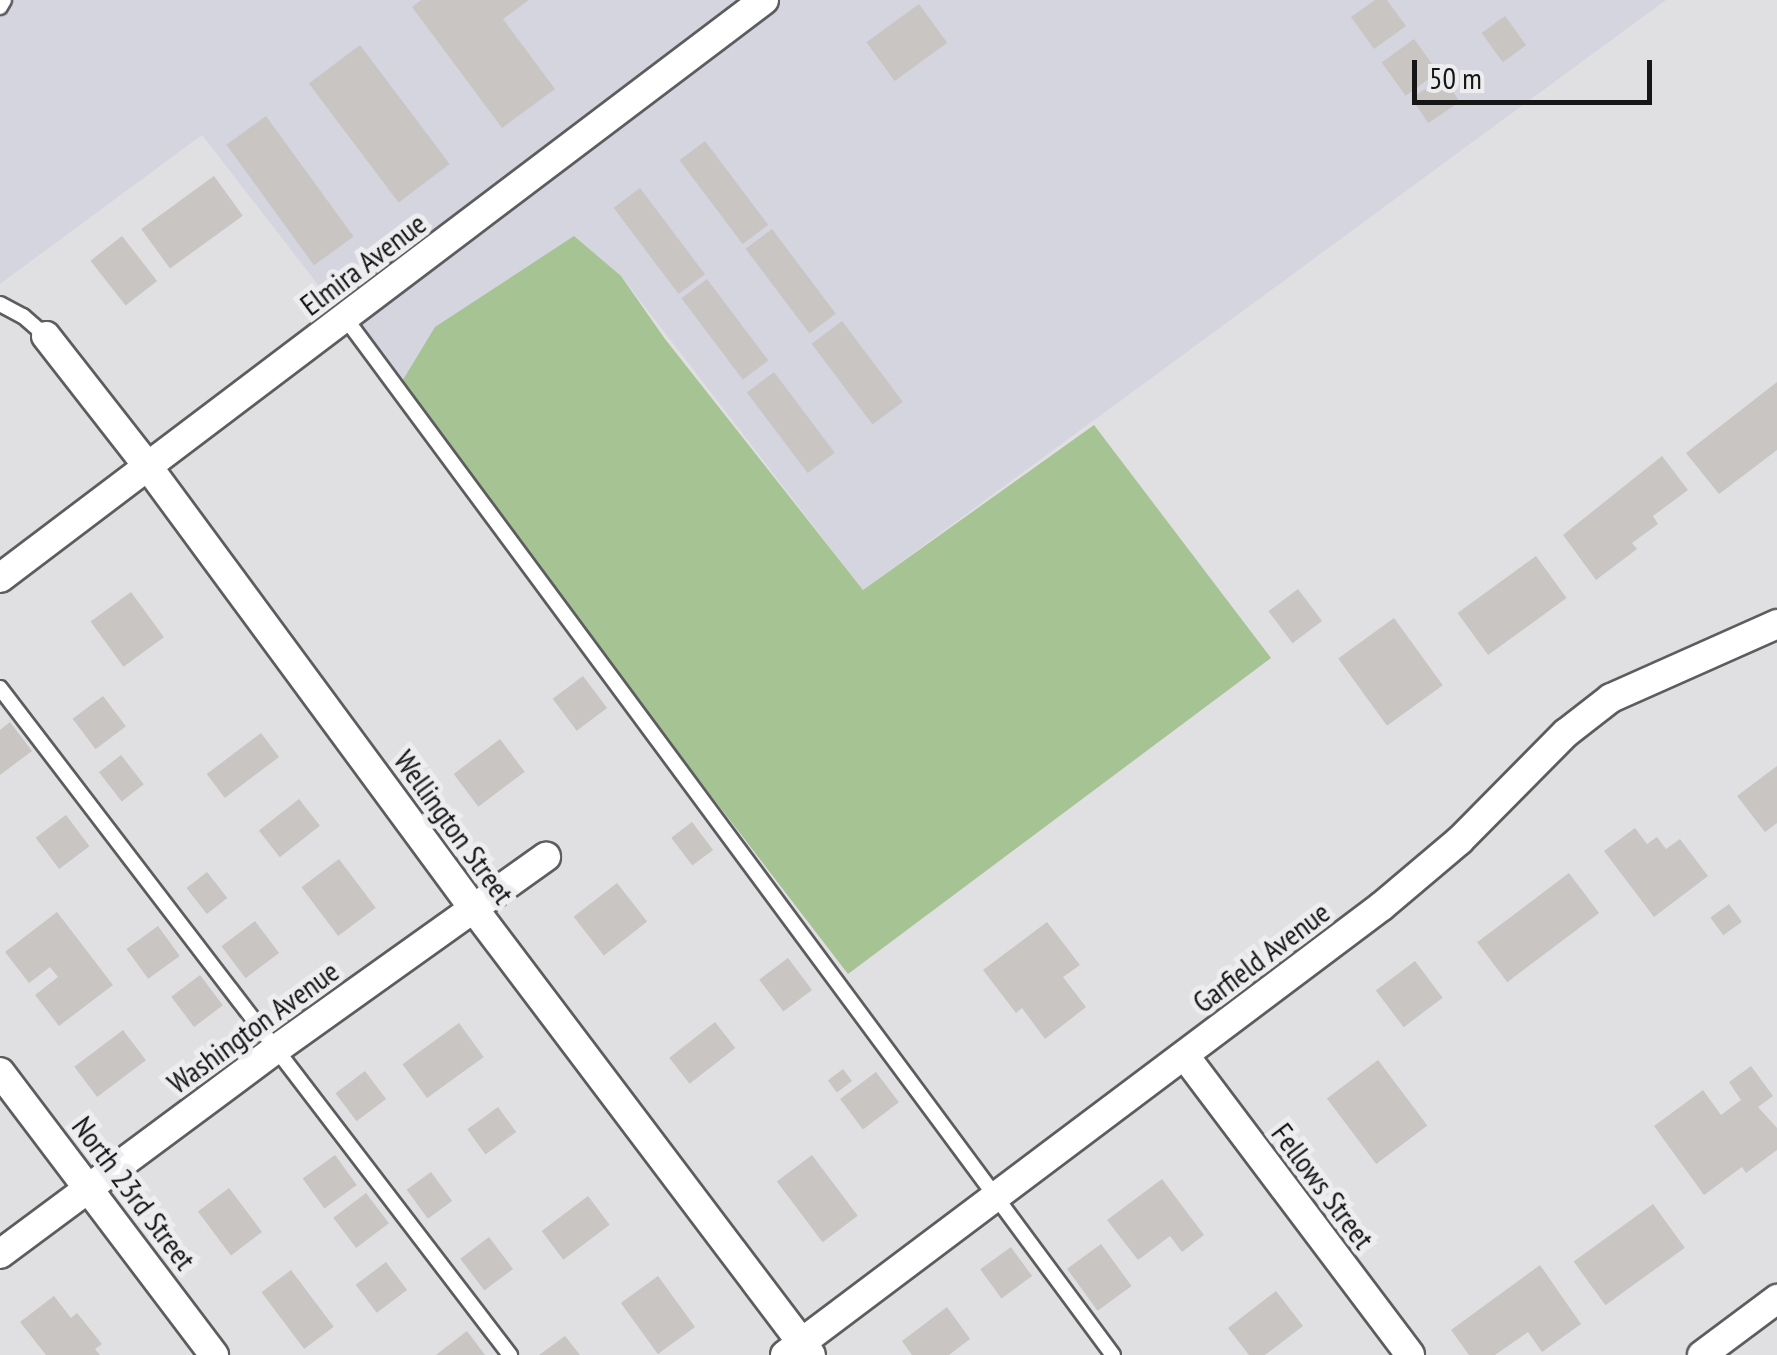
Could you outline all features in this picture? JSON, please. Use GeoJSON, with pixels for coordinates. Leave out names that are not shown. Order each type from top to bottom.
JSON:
{"type":"FeatureCollection","features":[{"type":"Feature","properties":{"kind":"street","name":"Elmira Avenue"},"geometry":{"type":"LineString","coordinates":[[0,578],[764,0]]}},
{"type":"Feature","properties":{"kind":"street","name":"Wellington Street"},"geometry":{"type":"LineString","coordinates":[[46,336],[149,468],[799,1351]]}},
{"type":"Feature","properties":{"kind":"street","name":"Garfield Avenue"},"geometry":{"type":"LineString","coordinates":[[799,1351],[1382,906],[1459,840],[1566,734],[1611,698],[1777,624]]}},
{"type":"Feature","properties":{"kind":"street","name":"Washington Avenue"},"geometry":{"type":"LineString","coordinates":[[0,1254],[275,1050],[546,857]]}},
{"type":"Feature","properties":{"kind":"street","name":"Fellows Street"},"geometry":{"type":"LineString","coordinates":[[1185,1056],[1410,1355]]}},
{"type":"Feature","properties":{"kind":"street","name":"North 23rd Street"},"geometry":{"type":"LineString","coordinates":[[0,1072],[214,1355]]}},
{"type":"Feature","properties":{"kind":"street"},"geometry":{"type":"LineString","coordinates":[[1702,1355],[1734,1346],[1777,1299]]}},
{"type":"Feature","properties":{"kind":"lane"},"geometry":{"type":"LineString","coordinates":[[0,7],[4,0]]}},
{"type":"Feature","properties":{"kind":"lane"},"geometry":{"type":"LineString","coordinates":[[0,304],[23,316],[46,336]]}},
{"type":"Feature","properties":{"kind":"lane"},"geometry":{"type":"LineString","coordinates":[[346,318],[1114,1355]]}},
{"type":"Feature","properties":{"kind":"lane"},"geometry":{"type":"LineString","coordinates":[[0,688],[510,1355]]}},
{"type":"Feature","properties":{"kind":"shaded area"},"geometry":{"type":"Polygon","coordinates":[[[0,0],[1666,0],[863,590],[621,276],[398,388],[202,135],[0,284],[0,0]]]}},
{"type":"Feature","properties":{"kind":"green space"},"geometry":{"type":"Polygon","coordinates":[[[574,236],[621,276],[665,339],[863,590],[1094,425],[1271,658],[848,974],[398,388],[435,327],[574,236]]]}},
{"type":"Feature","properties":{"kind":"building"},"geometry":{"type":"Polygon","coordinates":[[[421,0],[529,0],[503,19],[555,89],[502,128],[412,7],[421,0]]]}},
{"type":"Feature","properties":{"kind":"building"},"geometry":{"type":"Polygon","coordinates":[[[1375,0],[1387,0],[1406,26],[1374,49],[1351,17],[1375,0]]]}},
{"type":"Feature","properties":{"kind":"building"},"geometry":{"type":"Polygon","coordinates":[[[919,4],[947,43],[895,81],[866,42],[919,4]]]}},
{"type":"Feature","properties":{"kind":"building"},"geometry":{"type":"Polygon","coordinates":[[[1505,16],[1526,45],[1503,62],[1482,33],[1505,16]]]}},
{"type":"Feature","properties":{"kind":"building"},"geometry":{"type":"Polygon","coordinates":[[[1414,39],[1438,72],[1406,96],[1382,63],[1414,39]]]}},
{"type":"Feature","properties":{"kind":"building"},"geometry":{"type":"Polygon","coordinates":[[[360,45],[450,164],[399,203],[309,84],[360,45]]]}},
{"type":"Feature","properties":{"kind":"building"},"geometry":{"type":"Polygon","coordinates":[[[1443,77],[1460,102],[1428,123],[1411,98],[1443,77]]]}},
{"type":"Feature","properties":{"kind":"building"},"geometry":{"type":"Polygon","coordinates":[[[266,116],[354,237],[314,265],[226,145],[266,116]]]}},
{"type":"Feature","properties":{"kind":"building"},"geometry":{"type":"Polygon","coordinates":[[[705,141],[768,225],[743,244],[679,160],[705,141]]]}},
{"type":"Feature","properties":{"kind":"building"},"geometry":{"type":"Polygon","coordinates":[[[214,176],[243,216],[170,269],[141,229],[214,176]]]}},
{"type":"Feature","properties":{"kind":"building"},"geometry":{"type":"Polygon","coordinates":[[[640,188],[705,274],[679,294],[614,208],[640,188]]]}},
{"type":"Feature","properties":{"kind":"building"},"geometry":{"type":"Polygon","coordinates":[[[772,229],[836,314],[809,334],[746,249],[772,229]]]}},
{"type":"Feature","properties":{"kind":"building"},"geometry":{"type":"Polygon","coordinates":[[[122,236],[157,281],[126,306],[90,261],[122,236]]]}},
{"type":"Feature","properties":{"kind":"building"},"geometry":{"type":"Polygon","coordinates":[[[707,279],[768,360],[743,380],[681,298],[707,279]]]}},
{"type":"Feature","properties":{"kind":"building"},"geometry":{"type":"Polygon","coordinates":[[[842,321],[903,402],[872,425],[812,344],[842,321]]]}},
{"type":"Feature","properties":{"kind":"building"},"geometry":{"type":"Polygon","coordinates":[[[774,372],[835,453],[808,473],[747,392],[774,372]]]}},
{"type":"Feature","properties":{"kind":"building"},"geometry":{"type":"Polygon","coordinates":[[[1777,382],[1777,450],[1719,494],[1686,453],[1777,382]]]}},
{"type":"Feature","properties":{"kind":"building"},"geometry":{"type":"Polygon","coordinates":[[[1662,456],[1688,490],[1653,516],[1658,524],[1632,543],[1637,549],[1596,580],[1563,535],[1662,456]]]}},
{"type":"Feature","properties":{"kind":"building"},"geometry":{"type":"Polygon","coordinates":[[[1536,556],[1567,598],[1488,655],[1458,613],[1536,556]]]}},
{"type":"Feature","properties":{"kind":"building"},"geometry":{"type":"Polygon","coordinates":[[[1298,589],[1322,621],[1293,643],[1268,611],[1298,589]]]}},
{"type":"Feature","properties":{"kind":"building"},"geometry":{"type":"Polygon","coordinates":[[[131,592],[164,637],[123,667],[91,621],[131,592]]]}},
{"type":"Feature","properties":{"kind":"building"},"geometry":{"type":"Polygon","coordinates":[[[1394,618],[1443,685],[1387,726],[1338,659],[1394,618]]]}},
{"type":"Feature","properties":{"kind":"building"},"geometry":{"type":"Polygon","coordinates":[[[583,676],[607,708],[577,731],[553,699],[583,676]]]}},
{"type":"Feature","properties":{"kind":"building"},"geometry":{"type":"Polygon","coordinates":[[[103,696],[126,726],[96,749],[73,719],[103,696]]]}},
{"type":"Feature","properties":{"kind":"building"},"geometry":{"type":"Polygon","coordinates":[[[10,722],[32,751],[0,775],[0,730],[10,722]]]}},
{"type":"Feature","properties":{"kind":"building"},"geometry":{"type":"Polygon","coordinates":[[[261,733],[279,757],[225,798],[207,774],[261,733]]]}},
{"type":"Feature","properties":{"kind":"building"},"geometry":{"type":"Polygon","coordinates":[[[500,739],[525,772],[478,807],[454,774],[500,739]]]}},
{"type":"Feature","properties":{"kind":"building"},"geometry":{"type":"Polygon","coordinates":[[[121,755],[144,784],[122,801],[99,772],[121,755]]]}},
{"type":"Feature","properties":{"kind":"building"},"geometry":{"type":"Polygon","coordinates":[[[1777,766],[1777,823],[1765,832],[1737,796],[1777,766]]]}},
{"type":"Feature","properties":{"kind":"building"},"geometry":{"type":"Polygon","coordinates":[[[299,799],[320,826],[280,857],[259,830],[299,799]]]}},
{"type":"Feature","properties":{"kind":"building"},"geometry":{"type":"Polygon","coordinates":[[[66,815],[89,846],[59,869],[36,838],[66,815]]]}},
{"type":"Feature","properties":{"kind":"building"},"geometry":{"type":"Polygon","coordinates":[[[692,822],[713,850],[692,866],[671,838],[692,822]]]}},
{"type":"Feature","properties":{"kind":"building"},"geometry":{"type":"Polygon","coordinates":[[[1635,828],[1647,844],[1657,837],[1666,849],[1680,839],[1708,876],[1654,917],[1604,851],[1635,828]]]}},
{"type":"Feature","properties":{"kind":"building"},"geometry":{"type":"Polygon","coordinates":[[[339,859],[376,908],[338,936],[301,887],[339,859]]]}},
{"type":"Feature","properties":{"kind":"building"},"geometry":{"type":"Polygon","coordinates":[[[207,872],[227,898],[207,914],[187,888],[207,872]]]}},
{"type":"Feature","properties":{"kind":"building"},"geometry":{"type":"Polygon","coordinates":[[[1569,873],[1599,913],[1507,982],[1477,942],[1569,873]]]}},
{"type":"Feature","properties":{"kind":"building"},"geometry":{"type":"Polygon","coordinates":[[[617,883],[647,922],[604,955],[574,917],[617,883]]]}},
{"type":"Feature","properties":{"kind":"building"},"geometry":{"type":"Polygon","coordinates":[[[1729,904],[1742,922],[1723,935],[1710,918],[1729,904]]]}},
{"type":"Feature","properties":{"kind":"building"},"geometry":{"type":"Polygon","coordinates":[[[57,912],[113,985],[59,1026],[35,995],[58,977],[50,967],[29,983],[5,952],[57,912]]]}},
{"type":"Feature","properties":{"kind":"building"},"geometry":{"type":"Polygon","coordinates":[[[255,921],[279,953],[246,978],[221,946],[255,921]]]}},
{"type":"Feature","properties":{"kind":"building"},"geometry":{"type":"Polygon","coordinates":[[[1047,922],[1080,965],[1063,977],[1086,1007],[1045,1039],[1022,1008],[1016,1013],[983,970],[1047,922]]]}},
{"type":"Feature","properties":{"kind":"building"},"geometry":{"type":"Polygon","coordinates":[[[158,926],[180,956],[148,979],[126,949],[158,926]]]}},
{"type":"Feature","properties":{"kind":"building"},"geometry":{"type":"Polygon","coordinates":[[[788,958],[812,990],[783,1012],[759,980],[788,958]]]}},
{"type":"Feature","properties":{"kind":"building"},"geometry":{"type":"Polygon","coordinates":[[[1415,961],[1443,998],[1404,1027],[1376,990],[1415,961]]]}},
{"type":"Feature","properties":{"kind":"building"},"geometry":{"type":"Polygon","coordinates":[[[200,975],[223,1005],[194,1027],[171,997],[200,975]]]}},
{"type":"Feature","properties":{"kind":"building"},"geometry":{"type":"Polygon","coordinates":[[[715,1022],[735,1048],[690,1084],[669,1058],[715,1022]]]}},
{"type":"Feature","properties":{"kind":"building"},"geometry":{"type":"Polygon","coordinates":[[[459,1023],[484,1057],[427,1098],[402,1064],[459,1023]]]}},
{"type":"Feature","properties":{"kind":"building"},"geometry":{"type":"Polygon","coordinates":[[[123,1030],[146,1060],[97,1097],[74,1067],[123,1030]]]}},
{"type":"Feature","properties":{"kind":"building"},"geometry":{"type":"Polygon","coordinates":[[[1378,1060],[1427,1125],[1376,1164],[1327,1099],[1378,1060]]]}},
{"type":"Feature","properties":{"kind":"building"},"geometry":{"type":"Polygon","coordinates":[[[1751,1066],[1773,1096],[1758,1107],[1777,1128],[1777,1150],[1746,1173],[1742,1167],[1704,1195],[1654,1126],[1703,1090],[1721,1115],[1741,1100],[1729,1082],[1751,1066]]]}},
{"type":"Feature","properties":{"kind":"building"},"geometry":{"type":"Polygon","coordinates":[[[843,1069],[852,1081],[837,1092],[828,1080],[843,1069]]]}},
{"type":"Feature","properties":{"kind":"building"},"geometry":{"type":"Polygon","coordinates":[[[365,1071],[386,1099],[357,1121],[335,1093],[365,1071]]]}},
{"type":"Feature","properties":{"kind":"building"},"geometry":{"type":"Polygon","coordinates":[[[876,1072],[899,1102],[863,1129],[840,1099],[876,1072]]]}},
{"type":"Feature","properties":{"kind":"building"},"geometry":{"type":"Polygon","coordinates":[[[498,1107],[516,1132],[485,1154],[467,1129],[498,1107]]]}},
{"type":"Feature","properties":{"kind":"building"},"geometry":{"type":"Polygon","coordinates":[[[335,1155],[357,1185],[324,1208],[303,1179],[335,1155]]]}},
{"type":"Feature","properties":{"kind":"building"},"geometry":{"type":"Polygon","coordinates":[[[812,1155],[858,1216],[823,1242],[777,1181],[812,1155]]]}},
{"type":"Feature","properties":{"kind":"building"},"geometry":{"type":"Polygon","coordinates":[[[431,1172],[452,1201],[428,1219],[407,1190],[431,1172]]]}},
{"type":"Feature","properties":{"kind":"building"},"geometry":{"type":"Polygon","coordinates":[[[1162,1179],[1204,1235],[1182,1252],[1170,1236],[1138,1260],[1107,1220],[1162,1179]]]}},
{"type":"Feature","properties":{"kind":"building"},"geometry":{"type":"Polygon","coordinates":[[[229,1188],[262,1232],[231,1255],[198,1211],[229,1188]]]}},
{"type":"Feature","properties":{"kind":"building"},"geometry":{"type":"Polygon","coordinates":[[[366,1193],[389,1223],[356,1248],[333,1218],[366,1193]]]}},
{"type":"Feature","properties":{"kind":"building"},"geometry":{"type":"Polygon","coordinates":[[[588,1196],[610,1225],[563,1260],[542,1231],[588,1196]]]}},
{"type":"Feature","properties":{"kind":"building"},"geometry":{"type":"Polygon","coordinates":[[[1653,1204],[1685,1248],[1605,1305],[1574,1262],[1653,1204]]]}},
{"type":"Feature","properties":{"kind":"building"},"geometry":{"type":"Polygon","coordinates":[[[489,1237],[513,1269],[484,1291],[460,1259],[489,1237]]]}},
{"type":"Feature","properties":{"kind":"building"},"geometry":{"type":"Polygon","coordinates":[[[1101,1244],[1132,1286],[1098,1311],[1067,1269],[1101,1244]]]}},
{"type":"Feature","properties":{"kind":"building"},"geometry":{"type":"Polygon","coordinates":[[[1011,1247],[1032,1276],[1001,1298],[980,1269],[1011,1247]]]}},
{"type":"Feature","properties":{"kind":"building"},"geometry":{"type":"Polygon","coordinates":[[[386,1262],[407,1290],[377,1313],[356,1285],[386,1262]]]}},
{"type":"Feature","properties":{"kind":"building"},"geometry":{"type":"Polygon","coordinates":[[[1540,1265],[1581,1324],[1542,1352],[1528,1332],[1495,1355],[1469,1355],[1451,1330],[1540,1265]]]}},
{"type":"Feature","properties":{"kind":"building"},"geometry":{"type":"Polygon","coordinates":[[[291,1270],[334,1327],[304,1349],[261,1292],[291,1270]]]}},
{"type":"Feature","properties":{"kind":"building"},"geometry":{"type":"Polygon","coordinates":[[[658,1276],[695,1327],[658,1354],[621,1303],[658,1276]]]}},
{"type":"Feature","properties":{"kind":"building"},"geometry":{"type":"Polygon","coordinates":[[[1276,1291],[1303,1326],[1265,1355],[1249,1355],[1228,1328],[1276,1291]]]}},
{"type":"Feature","properties":{"kind":"building"},"geometry":{"type":"Polygon","coordinates":[[[54,1296],[71,1318],[77,1313],[102,1344],[95,1349],[100,1355],[46,1355],[20,1322],[54,1296]]]}},
{"type":"Feature","properties":{"kind":"building"},"geometry":{"type":"Polygon","coordinates":[[[947,1307],[970,1339],[949,1355],[912,1355],[902,1341],[947,1307]]]}},
{"type":"Feature","properties":{"kind":"building"},"geometry":{"type":"Polygon","coordinates":[[[467,1331],[485,1355],[436,1355],[467,1331]]]}},
{"type":"Feature","properties":{"kind":"building"},"geometry":{"type":"Polygon","coordinates":[[[565,1336],[580,1355],[539,1355],[565,1336]]]}}]}
